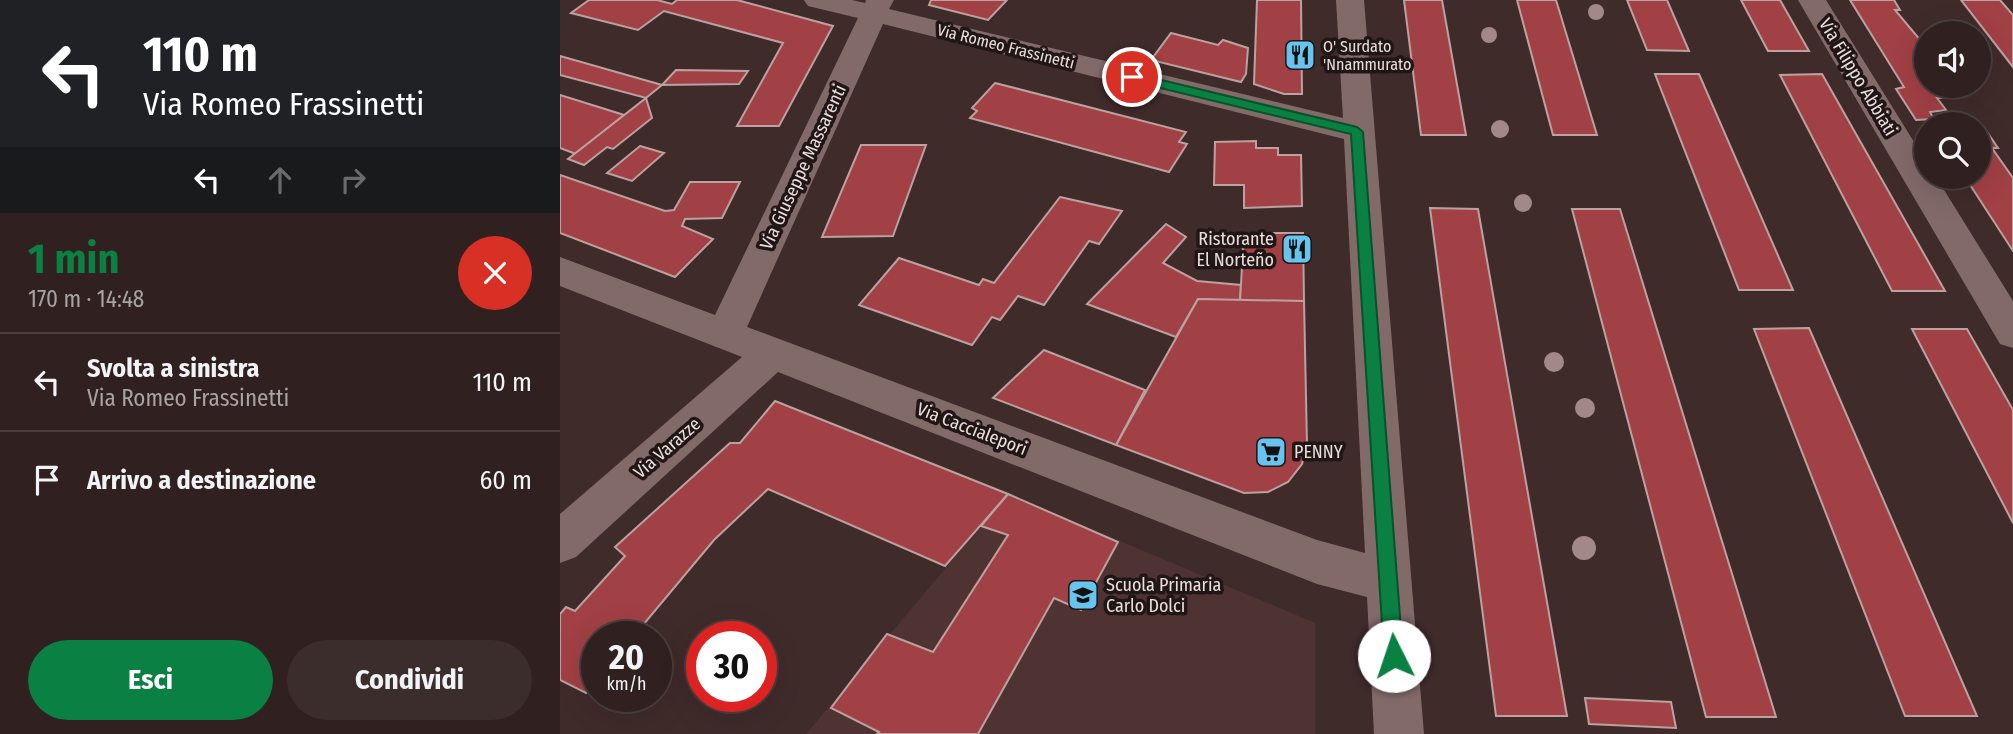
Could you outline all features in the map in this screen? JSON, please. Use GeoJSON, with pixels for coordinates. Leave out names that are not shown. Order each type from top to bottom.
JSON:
{"type":"FeatureCollection","features":[{"type":"Feature","properties":{"kind":"street","name":"Via Romeo Frassinetti"},"geometry":{"type":"LineString","coordinates":[[818,0],[877,7],[1357,132]]}},
{"type":"Feature","properties":{"kind":"street"},"geometry":{"type":"LineString","coordinates":[[1350,0],[1399,734]]}},
{"type":"Feature","properties":{"kind":"street","name":"Via Filippo Abbiati"},"geometry":{"type":"LineString","coordinates":[[1812,0],[2013,333]]}},
{"type":"Feature","properties":{"kind":"street","name":"Via Giuseppe Massarenti"},"geometry":{"type":"LineString","coordinates":[[726,333],[877,7]]}},
{"type":"Feature","properties":{"kind":"street","name":"Via Caccialepori"},"geometry":{"type":"LineString","coordinates":[[560,271],[1317,562],[1354,573],[1388,578]]}},
{"type":"Feature","properties":{"kind":"street","name":"Via Varazze"},"geometry":{"type":"LineString","coordinates":[[560,542],[773,353]]}},
{"type":"Feature","properties":{"kind":"shaded area","name":"Scuola Primaria Carlo Dolci"},"geometry":{"type":"Polygon","coordinates":[[[1008,494],[1315,623],[1315,734],[806,734],[1008,494]]]}},
{"type":"Feature","properties":{"kind":"building"},"geometry":{"type":"Polygon","coordinates":[[[589,0],[657,0],[672,4],[677,0],[737,0],[833,26],[779,126],[737,126],[783,43],[664,11],[638,30],[571,13],[589,0]]]}},
{"type":"Feature","properties":{"kind":"building"},"geometry":{"type":"Polygon","coordinates":[[[931,0],[1007,0],[988,20],[929,5],[931,0]]]}},
{"type":"Feature","properties":{"kind":"building"},"geometry":{"type":"Polygon","coordinates":[[[1257,0],[1301,0],[1302,94],[1284,94],[1254,84],[1257,0]]]}},
{"type":"Feature","properties":{"kind":"building"},"geometry":{"type":"Polygon","coordinates":[[[1404,0],[1442,0],[1466,135],[1421,135],[1404,0]]]}},
{"type":"Feature","properties":{"kind":"building"},"geometry":{"type":"Polygon","coordinates":[[[1517,0],[1556,0],[1597,135],[1553,135],[1517,0]]]}},
{"type":"Feature","properties":{"kind":"building"},"geometry":{"type":"Polygon","coordinates":[[[1627,0],[1667,0],[1689,51],[1647,50],[1627,0]]]}},
{"type":"Feature","properties":{"kind":"building"},"geometry":{"type":"Polygon","coordinates":[[[1741,0],[1780,0],[1809,51],[1768,51],[1741,0]]]}},
{"type":"Feature","properties":{"kind":"building"},"geometry":{"type":"Polygon","coordinates":[[[1850,0],[1894,0],[1900,10],[1895,10],[1914,33],[1914,98],[1937,98],[1946,110],[1914,112],[1914,117],[1896,89],[1904,87],[1850,0]]]}},
{"type":"Feature","properties":{"kind":"building"},"geometry":{"type":"Polygon","coordinates":[[[1961,0],[2000,0],[2013,15],[2013,67],[1991,39],[1991,21],[1977,21],[1961,0]]]}},
{"type":"Feature","properties":{"kind":"building"},"geometry":{"type":"Polygon","coordinates":[[[1171,33],[1218,45],[1223,40],[1248,48],[1246,74],[1241,82],[1151,60],[1171,33]]]}},
{"type":"Feature","properties":{"kind":"building"},"geometry":{"type":"Polygon","coordinates":[[[560,56],[662,85],[646,98],[560,75],[560,56]]]}},
{"type":"Feature","properties":{"kind":"building"},"geometry":{"type":"Polygon","coordinates":[[[676,70],[748,71],[739,84],[662,85],[676,70]]]}},
{"type":"Feature","properties":{"kind":"building"},"geometry":{"type":"Polygon","coordinates":[[[1655,74],[1699,74],[1793,290],[1739,290],[1655,74]]]}},
{"type":"Feature","properties":{"kind":"building"},"geometry":{"type":"Polygon","coordinates":[[[1822,74],[1945,291],[1892,291],[1780,75],[1822,74]]]}},
{"type":"Feature","properties":{"kind":"building"},"geometry":{"type":"Polygon","coordinates":[[[995,83],[1186,132],[1179,142],[1187,144],[1169,172],[970,118],[977,111],[972,108],[995,83]]]}},
{"type":"Feature","properties":{"kind":"building"},"geometry":{"type":"Polygon","coordinates":[[[560,95],[624,115],[576,154],[560,148],[560,95]]]}},
{"type":"Feature","properties":{"kind":"building"},"geometry":{"type":"Polygon","coordinates":[[[646,98],[652,118],[613,149],[607,147],[584,165],[568,159],[646,98]]]}},
{"type":"Feature","properties":{"kind":"building"},"geometry":{"type":"Polygon","coordinates":[[[1991,138],[1998,148],[1992,148],[2013,178],[2013,251],[1973,189],[1991,189],[1991,138]]]}},
{"type":"Feature","properties":{"kind":"building"},"geometry":{"type":"Polygon","coordinates":[[[1256,141],[1256,148],[1278,148],[1278,155],[1301,155],[1302,206],[1244,208],[1244,185],[1214,185],[1215,142],[1256,141]]]}},
{"type":"Feature","properties":{"kind":"building"},"geometry":{"type":"Polygon","coordinates":[[[861,145],[926,145],[893,236],[822,237],[861,145]]]}},
{"type":"Feature","properties":{"kind":"building"},"geometry":{"type":"Polygon","coordinates":[[[640,146],[664,153],[632,181],[607,173],[640,146]]]}},
{"type":"Feature","properties":{"kind":"building"},"geometry":{"type":"Polygon","coordinates":[[[560,175],[665,211],[674,210],[690,182],[740,182],[722,218],[685,219],[682,226],[713,239],[675,277],[560,233],[560,175]]]}},
{"type":"Feature","properties":{"kind":"building"},"geometry":{"type":"Polygon","coordinates":[[[1060,197],[1122,211],[1099,244],[1089,241],[1044,305],[1018,296],[1000,320],[992,317],[972,345],[859,305],[899,258],[979,285],[983,279],[994,283],[1060,197]]]}},
{"type":"Feature","properties":{"kind":"building"},"geometry":{"type":"Polygon","coordinates":[[[1430,208],[1478,209],[1567,716],[1496,716],[1430,208]]]}},
{"type":"Feature","properties":{"kind":"building"},"geometry":{"type":"Polygon","coordinates":[[[1572,209],[1620,209],[1776,717],[1706,717],[1572,209]]]}},
{"type":"Feature","properties":{"kind":"building"},"geometry":{"type":"Polygon","coordinates":[[[1166,224],[1186,237],[1163,263],[1197,281],[1241,285],[1240,301],[1198,299],[1176,337],[1087,304],[1166,224]]]}},
{"type":"Feature","properties":{"kind":"building"},"geometry":{"type":"Polygon","coordinates":[[[1244,233],[1303,233],[1304,301],[1240,301],[1244,233]]]}},
{"type":"Feature","properties":{"kind":"building"},"geometry":{"type":"Polygon","coordinates":[[[1198,299],[1304,301],[1307,445],[1302,464],[1288,482],[1268,492],[1244,493],[1116,445],[1198,299]]]}},
{"type":"Feature","properties":{"kind":"building"},"geometry":{"type":"Polygon","coordinates":[[[1809,328],[1977,716],[1905,716],[1754,329],[1809,328]]]}},
{"type":"Feature","properties":{"kind":"building"},"geometry":{"type":"Polygon","coordinates":[[[1912,329],[1967,329],[2013,410],[2013,523],[1912,329]]]}},
{"type":"Feature","properties":{"kind":"building"},"geometry":{"type":"Polygon","coordinates":[[[1044,350],[1145,390],[1116,445],[993,398],[1044,350]]]}},
{"type":"Feature","properties":{"kind":"building"},"geometry":{"type":"Polygon","coordinates":[[[775,401],[1008,494],[945,566],[768,489],[714,540],[646,621],[581,621],[581,690],[560,680],[560,614],[566,607],[575,611],[625,556],[615,547],[730,443],[740,443],[775,401]]]}},
{"type":"Feature","properties":{"kind":"building"},"geometry":{"type":"Polygon","coordinates":[[[1008,494],[1118,542],[1081,610],[1054,598],[978,734],[877,734],[879,732],[831,708],[887,634],[933,652],[1008,535],[981,526],[1008,494]]]}},
{"type":"Feature","properties":{"kind":"building"},"geometry":{"type":"Polygon","coordinates":[[[1585,698],[1671,702],[1676,728],[1589,724],[1585,698]]]}},
{"type":"Feature","properties":{"kind":"place","name":"O' Surdato 'Nnammurato"},"geometry":{"type":"Point","coordinates":[1300,55]}},
{"type":"Feature","properties":{"kind":"place","name":"Ristorante El Norteño"},"geometry":{"type":"Point","coordinates":[1297,249]}},
{"type":"Feature","properties":{"kind":"place","name":"PENNY"},"geometry":{"type":"Point","coordinates":[1271,452]}},
{"type":"Feature","properties":{"kind":"place","name":"Scuola Primaria Carlo Dolci"},"geometry":{"type":"Point","coordinates":[1083,595]}},
{"type":"Feature","properties":{"kind":"route"},"geometry":{"type":"LineString","coordinates":[[1132,77],[1357,132],[1394,656]]}}]}
